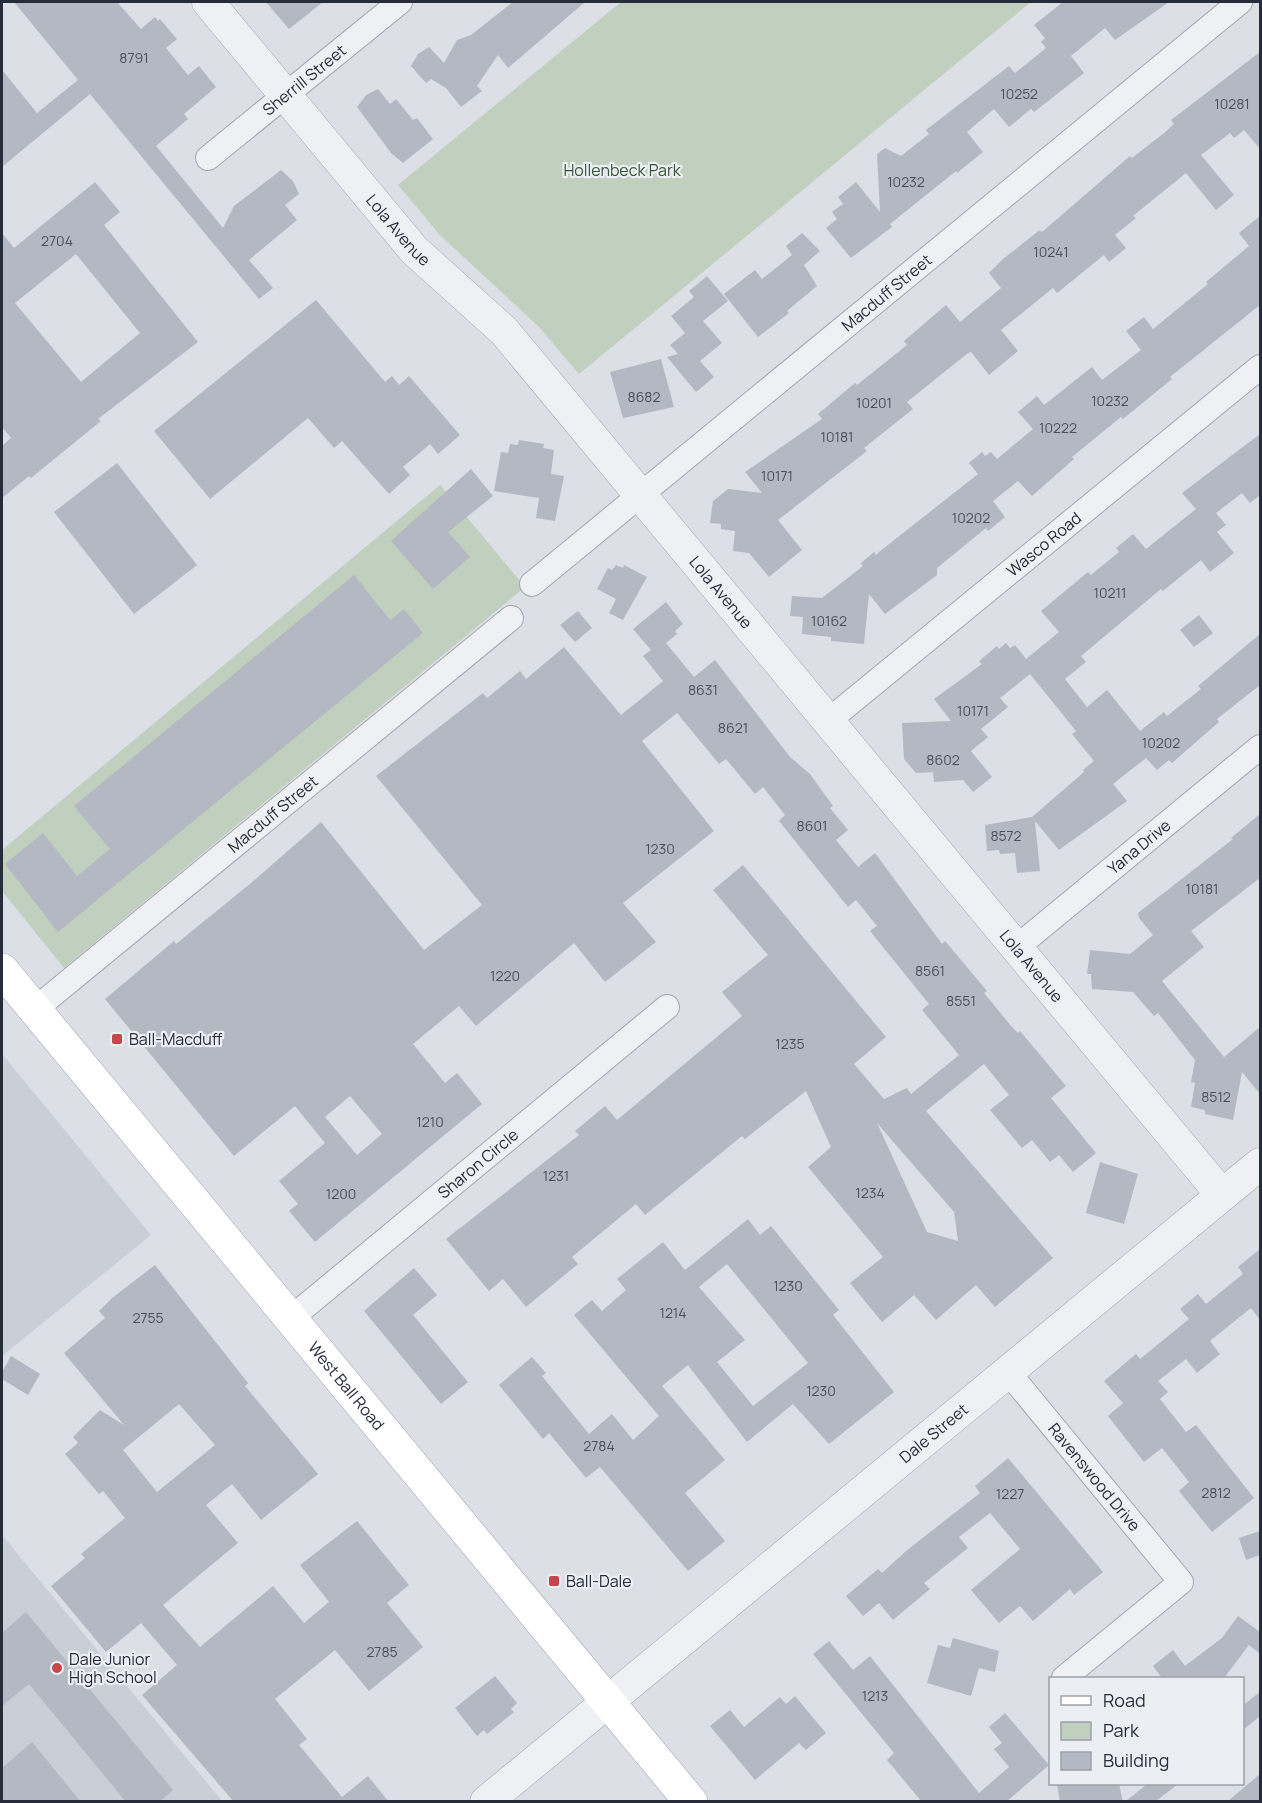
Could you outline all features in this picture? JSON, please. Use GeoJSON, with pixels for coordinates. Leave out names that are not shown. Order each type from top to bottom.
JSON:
{"type":"FeatureCollection","features":[{"type":"Feature","properties":{"kind":"main road","name":"West Ball Road"},"geometry":{"type":"LineString","coordinates":[[2,970],[691,1802]]}},
{"type":"Feature","properties":{"kind":"street","name":"Lola Avenue"},"geometry":{"type":"LineString","coordinates":[[208,2],[414,250],[504,331],[1222,1195]]}},
{"type":"Feature","properties":{"kind":"street","name":"Sherrill Street"},"geometry":{"type":"LineString","coordinates":[[208,158],[400,2]]}},
{"type":"Feature","properties":{"kind":"street","name":"Macduff Street"},"geometry":{"type":"LineString","coordinates":[[532,584],[1240,2]]}},
{"type":"Feature","properties":{"kind":"street","name":"Wasco Road"},"geometry":{"type":"LineString","coordinates":[[828,721],[1260,367]]}},
{"type":"Feature","properties":{"kind":"street","name":"Macduff Street"},"geometry":{"type":"LineString","coordinates":[[34,1010],[511,618]]}},
{"type":"Feature","properties":{"kind":"street","name":"Yana Drive"},"geometry":{"type":"LineString","coordinates":[[1017,947],[1260,747]]}},
{"type":"Feature","properties":{"kind":"street","name":"Sharon Circle"},"geometry":{"type":"LineString","coordinates":[[290,1319],[667,1007]]}},
{"type":"Feature","properties":{"kind":"street","name":"Dale Street"},"geometry":{"type":"LineString","coordinates":[[486,1802],[1260,1164]]}},
{"type":"Feature","properties":{"kind":"street","name":"Ravenswood Drive"},"geometry":{"type":"LineString","coordinates":[[1008,1372],[1180,1582],[1065,1677]]}},
{"type":"Feature","properties":{"kind":"shaded area"},"geometry":{"type":"Polygon","coordinates":[[[2,1054],[151,1235],[2,1356],[2,1054]]]}},
{"type":"Feature","properties":{"kind":"shaded area","name":"Dale Junior High School"},"geometry":{"type":"Polygon","coordinates":[[[2,1535],[222,1801],[2,1801],[2,1535]]]}},
{"type":"Feature","properties":{"kind":"green space","name":"Hollenbeck Park"},"geometry":{"type":"Polygon","coordinates":[[[621,2],[1031,2],[579,374],[539,327],[440,235],[398,185],[621,2]]]}},
{"type":"Feature","properties":{"kind":"green space"},"geometry":{"type":"Polygon","coordinates":[[[440,485],[525,587],[64,968],[2,891],[2,850],[440,485]]]}},
{"type":"Feature","properties":{"kind":"building"},"geometry":{"type":"Polygon","coordinates":[[[14,2],[117,2],[141,29],[155,17],[158,21],[160,19],[177,39],[166,48],[188,75],[199,66],[216,87],[184,114],[188,119],[156,146],[223,228],[234,206],[281,170],[293,181],[299,194],[285,205],[297,220],[249,260],[273,288],[259,299],[90,94],[2,167],[2,70],[37,113],[78,80],[14,2]]]}},
{"type":"Feature","properties":{"kind":"building"},"geometry":{"type":"Polygon","coordinates":[[[266,2],[323,2],[289,29],[266,2]]]}},
{"type":"Feature","properties":{"kind":"building"},"geometry":{"type":"Polygon","coordinates":[[[513,2],[585,2],[508,68],[498,55],[477,86],[482,91],[461,107],[446,88],[431,79],[426,83],[411,66],[418,54],[429,47],[444,63],[457,40],[471,35],[513,2]]]}},
{"type":"Feature","properties":{"kind":"building"},"geometry":{"type":"Polygon","coordinates":[[[1063,2],[1169,2],[1115,40],[1105,28],[1071,56],[1084,73],[1034,112],[1031,109],[1009,127],[994,109],[967,132],[983,152],[890,224],[892,227],[851,258],[826,228],[837,219],[832,212],[843,204],[838,197],[856,182],[880,212],[877,154],[885,148],[901,156],[929,134],[926,130],[1009,66],[1015,73],[1046,48],[1041,42],[1045,38],[1034,25],[1063,2]]]}},
{"type":"Feature","properties":{"kind":"building"},"geometry":{"type":"Polygon","coordinates":[[[1260,52],[1260,149],[1244,130],[1234,138],[1230,133],[1201,155],[1234,195],[1216,210],[1186,173],[1133,216],[1136,218],[1115,235],[1126,248],[1109,262],[1104,255],[1057,293],[1053,288],[1001,330],[1018,351],[989,375],[971,352],[968,353],[907,402],[913,409],[864,448],[867,451],[778,520],[802,550],[769,577],[749,553],[733,551],[735,531],[721,529],[721,524],[710,523],[713,501],[728,489],[762,493],[745,472],[822,419],[818,414],[855,383],[857,385],[907,345],[904,341],[946,305],[960,322],[1001,288],[989,273],[1003,259],[1040,230],[1042,232],[1130,156],[1132,158],[1164,133],[1174,124],[1171,120],[1260,52]]]}},
{"type":"Feature","properties":{"kind":"building"},"geometry":{"type":"Polygon","coordinates":[[[378,89],[390,104],[396,99],[413,120],[417,118],[433,139],[403,163],[391,153],[357,107],[366,95],[378,89]]]}},
{"type":"Feature","properties":{"kind":"building"},"geometry":{"type":"Polygon","coordinates":[[[95,182],[120,212],[104,225],[198,342],[98,419],[101,421],[31,478],[29,476],[2,498],[2,446],[11,438],[2,427],[2,233],[14,248],[95,182]],[[76,254],[15,303],[81,382],[140,333],[76,254]]]}},
{"type":"Feature","properties":{"kind":"building"},"geometry":{"type":"Polygon","coordinates":[[[1260,216],[1260,305],[1170,377],[1172,379],[1123,419],[1121,417],[1072,457],[1074,459],[1032,496],[1018,481],[993,501],[1005,517],[988,531],[986,528],[937,568],[937,575],[885,614],[869,594],[864,644],[831,641],[831,637],[802,634],[803,617],[790,616],[792,596],[822,598],[863,566],[861,563],[874,552],[876,555],[978,474],[969,463],[982,452],[985,456],[991,452],[997,459],[1033,429],[1018,412],[1037,396],[1044,405],[1092,367],[1102,380],[1141,350],[1126,331],[1144,317],[1153,329],[1208,284],[1206,282],[1249,246],[1239,233],[1260,216]]]}},
{"type":"Feature","properties":{"kind":"building"},"geometry":{"type":"Polygon","coordinates":[[[802,233],[820,251],[804,265],[817,286],[787,311],[789,313],[758,337],[724,294],[755,270],[762,279],[792,255],[786,246],[802,233]]]}},
{"type":"Feature","properties":{"kind":"building"},"geometry":{"type":"Polygon","coordinates":[[[707,276],[728,301],[703,321],[722,343],[700,361],[714,377],[696,392],[667,357],[678,354],[670,345],[685,333],[671,316],[694,297],[689,291],[707,276]]]}},
{"type":"Feature","properties":{"kind":"building"},"geometry":{"type":"Polygon","coordinates":[[[316,300],[385,382],[392,376],[399,385],[409,376],[460,435],[438,454],[430,444],[403,467],[410,475],[389,494],[342,441],[334,448],[308,418],[210,499],[154,431],[316,300]]]}},
{"type":"Feature","properties":{"kind":"building"},"geometry":{"type":"Polygon","coordinates":[[[661,359],[674,407],[623,418],[610,372],[661,359]]]}},
{"type":"Feature","properties":{"kind":"building"},"geometry":{"type":"Polygon","coordinates":[[[1260,434],[1260,495],[1250,503],[1242,493],[1216,513],[1226,525],[1217,532],[1234,553],[1210,572],[1201,560],[1163,591],[1161,589],[1081,656],[1086,662],[1065,679],[1087,707],[1107,690],[1140,731],[1164,712],[1167,716],[1201,689],[1198,686],[1260,634],[1260,685],[1217,719],[1219,722],[1172,763],[1169,760],[1157,770],[1146,758],[1113,784],[1127,801],[1059,850],[1035,821],[1040,871],[1017,873],[1015,853],[1000,854],[999,850],[987,851],[985,825],[1032,817],[1084,772],[1083,770],[1094,761],[1072,734],[1076,731],[1030,674],[1000,698],[1008,707],[981,729],[988,737],[971,751],[992,777],[973,792],[963,780],[934,782],[933,772],[916,773],[904,759],[902,723],[951,721],[934,699],[982,664],[979,661],[997,646],[999,649],[1006,643],[1010,648],[1015,645],[1026,659],[1059,632],[1041,611],[1088,572],[1091,575],[1119,552],[1116,548],[1133,534],[1146,549],[1196,509],[1182,493],[1260,434]]]}},
{"type":"Feature","properties":{"kind":"building"},"geometry":{"type":"Polygon","coordinates":[[[519,440],[544,444],[543,448],[554,450],[551,474],[564,476],[555,521],[536,518],[539,498],[494,491],[501,452],[508,453],[510,444],[518,445],[519,440]]]}},
{"type":"Feature","properties":{"kind":"building"},"geometry":{"type":"Polygon","coordinates":[[[117,463],[197,565],[134,614],[54,512],[117,463]]]}},
{"type":"Feature","properties":{"kind":"building"},"geometry":{"type":"Polygon","coordinates":[[[471,469],[493,496],[448,532],[470,557],[433,589],[391,541],[471,469]]]}},
{"type":"Feature","properties":{"kind":"building"},"geometry":{"type":"Polygon","coordinates":[[[616,565],[623,568],[624,565],[647,577],[623,620],[609,613],[616,599],[597,589],[608,568],[612,570],[616,565]]]}},
{"type":"Feature","properties":{"kind":"building"},"geometry":{"type":"Polygon","coordinates":[[[354,575],[390,620],[404,609],[423,633],[58,932],[5,864],[43,833],[77,876],[110,849],[74,806],[354,575]]]}},
{"type":"Feature","properties":{"kind":"building"},"geometry":{"type":"Polygon","coordinates":[[[666,602],[683,624],[675,631],[677,634],[666,643],[694,677],[715,660],[790,757],[810,774],[833,806],[830,808],[848,830],[836,840],[858,867],[875,853],[942,944],[945,941],[987,991],[984,993],[1012,1027],[1018,1033],[1020,1031],[1066,1086],[1051,1098],[1096,1153],[1073,1172],[1059,1155],[1050,1162],[1032,1140],[1022,1148],[990,1110],[1009,1095],[984,1064],[926,1111],[1053,1258],[995,1307],[976,1285],[936,1320],[914,1295],[882,1322],[850,1283],[883,1257],[808,1167],[831,1147],[806,1091],[745,1139],[742,1136],[645,1215],[636,1204],[572,1257],[578,1264],[526,1307],[503,1279],[489,1291],[446,1239],[579,1135],[575,1131],[605,1106],[617,1120],[742,1016],[722,992],[768,955],[713,890],[743,865],[886,1037],[854,1064],[884,1099],[907,1088],[911,1094],[959,1055],[922,1010],[929,1004],[870,931],[877,926],[856,900],[848,907],[779,821],[785,815],[763,787],[755,794],[726,759],[719,764],[677,713],[642,741],[714,831],[623,903],[656,942],[605,982],[574,943],[476,1026],[459,1006],[413,1044],[445,1083],[457,1073],[482,1104],[315,1242],[289,1211],[298,1204],[279,1181],[325,1143],[295,1106],[234,1156],[105,999],[174,941],[176,944],[251,883],[321,822],[424,950],[482,905],[376,776],[483,693],[487,698],[520,671],[526,679],[564,647],[621,715],[663,681],[643,656],[651,650],[633,629],[666,602]],[[350,1096],[325,1117],[357,1155],[382,1134],[350,1096]],[[877,1123],[927,1232],[958,1241],[954,1212],[877,1123]]]}},
{"type":"Feature","properties":{"kind":"building"},"geometry":{"type":"Polygon","coordinates":[[[578,611],[592,628],[575,642],[560,625],[578,611]]]}},
{"type":"Feature","properties":{"kind":"building"},"geometry":{"type":"Polygon","coordinates":[[[1199,615],[1213,633],[1194,647],[1180,630],[1199,615]]]}},
{"type":"Feature","properties":{"kind":"building"},"geometry":{"type":"Polygon","coordinates":[[[1260,814],[1260,878],[1191,931],[1204,947],[1162,981],[1224,1057],[1260,1027],[1260,1094],[1242,1072],[1233,1120],[1205,1114],[1205,1110],[1191,1107],[1195,1083],[1191,1082],[1195,1060],[1158,1013],[1154,1016],[1133,992],[1092,989],[1091,974],[1087,974],[1090,950],[1130,954],[1153,935],[1139,918],[1138,913],[1233,839],[1231,838],[1260,814]]]}},
{"type":"Feature","properties":{"kind":"building"},"geometry":{"type":"Polygon","coordinates":[[[1100,1162],[1138,1174],[1124,1224],[1086,1213],[1100,1162]]]}},
{"type":"Feature","properties":{"kind":"building"},"geometry":{"type":"Polygon","coordinates":[[[748,1219],[760,1235],[771,1226],[839,1310],[833,1315],[894,1392],[829,1444],[793,1404],[747,1442],[688,1365],[662,1386],[725,1460],[685,1493],[725,1541],[688,1571],[600,1467],[586,1478],[549,1433],[543,1439],[499,1385],[532,1357],[546,1373],[542,1376],[589,1434],[612,1414],[633,1440],[659,1416],[574,1315],[592,1300],[602,1311],[626,1290],[617,1279],[663,1242],[685,1270],[748,1219]],[[727,1264],[699,1287],[745,1340],[717,1362],[753,1406],[808,1363],[727,1264]]]}},
{"type":"Feature","properties":{"kind":"building"},"geometry":{"type":"Polygon","coordinates":[[[1260,1249],[1260,1320],[1251,1308],[1210,1341],[1220,1354],[1197,1373],[1186,1359],[1158,1381],[1168,1392],[1160,1399],[1186,1432],[1196,1425],[1254,1498],[1212,1532],[1179,1491],[1189,1482],[1162,1448],[1144,1462],[1108,1416],[1123,1403],[1104,1381],[1136,1354],[1140,1359],[1189,1319],[1180,1309],[1198,1294],[1206,1304],[1243,1274],[1238,1267],[1260,1249]]]}},
{"type":"Feature","properties":{"kind":"building"},"geometry":{"type":"Polygon","coordinates":[[[155,1265],[248,1383],[245,1386],[318,1474],[261,1520],[232,1484],[206,1505],[238,1543],[163,1605],[200,1647],[273,1586],[304,1623],[329,1602],[300,1565],[357,1521],[409,1585],[387,1603],[423,1647],[369,1691],[335,1650],[275,1699],[307,1739],[299,1745],[342,1797],[368,1776],[389,1802],[234,1802],[142,1695],[177,1665],[141,1623],[106,1652],[51,1586],[85,1558],[81,1554],[125,1518],[103,1491],[99,1494],[65,1454],[78,1443],[73,1437],[100,1410],[124,1425],[64,1353],[105,1318],[99,1311],[155,1265]],[[179,1404],[123,1450],[157,1492],[215,1445],[179,1404]]]}},
{"type":"Feature","properties":{"kind":"building"},"geometry":{"type":"Polygon","coordinates":[[[414,1268],[437,1295],[413,1315],[468,1382],[441,1404],[364,1311],[414,1268]]]}},
{"type":"Feature","properties":{"kind":"building"},"geometry":{"type":"Polygon","coordinates":[[[11,1356],[40,1374],[28,1395],[2,1379],[2,1372],[11,1356]]]}},
{"type":"Feature","properties":{"kind":"building"},"geometry":{"type":"Polygon","coordinates":[[[1008,1458],[1103,1572],[1074,1595],[1070,1589],[1033,1621],[1020,1606],[999,1623],[971,1590],[1020,1549],[990,1513],[959,1537],[968,1548],[924,1583],[930,1589],[893,1620],[879,1603],[863,1616],[846,1596],[878,1569],[882,1573],[906,1551],[980,1493],[975,1486],[1008,1458]]]}},
{"type":"Feature","properties":{"kind":"building"},"geometry":{"type":"Polygon","coordinates":[[[1260,1531],[1260,1555],[1246,1560],[1239,1538],[1260,1531]]]}},
{"type":"Feature","properties":{"kind":"building"},"geometry":{"type":"Polygon","coordinates":[[[26,1612],[173,1790],[159,1802],[126,1802],[29,1684],[2,1706],[2,1633],[26,1612]]]}},
{"type":"Feature","properties":{"kind":"building"},"geometry":{"type":"Polygon","coordinates":[[[1238,1616],[1260,1632],[1260,1654],[1249,1645],[1225,1677],[1161,1677],[1153,1666],[1173,1650],[1185,1666],[1222,1638],[1238,1616]]]}},
{"type":"Feature","properties":{"kind":"building"},"geometry":{"type":"Polygon","coordinates":[[[953,1638],[999,1651],[995,1672],[979,1668],[971,1696],[927,1683],[938,1645],[950,1648],[953,1638]]]}},
{"type":"Feature","properties":{"kind":"building"},"geometry":{"type":"Polygon","coordinates":[[[829,1641],[853,1670],[870,1656],[979,1793],[1009,1767],[994,1749],[1002,1743],[989,1727],[1005,1713],[1049,1765],[1006,1802],[922,1802],[887,1760],[894,1753],[813,1654],[829,1641]]]}},
{"type":"Feature","properties":{"kind":"building"},"geometry":{"type":"Polygon","coordinates":[[[495,1676],[517,1703],[511,1709],[514,1712],[487,1734],[484,1730],[477,1736],[455,1708],[495,1676]]]}},
{"type":"Feature","properties":{"kind":"building"},"geometry":{"type":"Polygon","coordinates":[[[1260,1692],[1260,1716],[1244,1729],[1244,1704],[1260,1692]]]}},
{"type":"Feature","properties":{"kind":"building"},"geometry":{"type":"Polygon","coordinates":[[[795,1696],[826,1733],[806,1750],[799,1743],[755,1780],[710,1726],[730,1710],[744,1727],[780,1697],[786,1704],[795,1696]]]}},
{"type":"Feature","properties":{"kind":"building"},"geometry":{"type":"Polygon","coordinates":[[[32,1742],[81,1802],[2,1802],[2,1768],[32,1742]]]}},
{"type":"Feature","properties":{"kind":"building"},"geometry":{"type":"Polygon","coordinates":[[[1260,1774],[1260,1802],[1227,1802],[1260,1774]]]}},
{"type":"Feature","properties":{"kind":"building"},"geometry":{"type":"Polygon","coordinates":[[[1057,1785],[1119,1785],[1123,1802],[1060,1802],[1057,1785]]]}},
{"type":"Feature","properties":{"kind":"building"},"geometry":{"type":"Polygon","coordinates":[[[1146,1785],[1177,1785],[1155,1802],[1125,1802],[1146,1785]]]}},
{"type":"Feature","properties":{"kind":"place","name":"Ball-Macduff"},"geometry":{"type":"Point","coordinates":[117,1039]}},
{"type":"Feature","properties":{"kind":"place","name":"Ball-Dale"},"geometry":{"type":"Point","coordinates":[554,1581]}},
{"type":"Feature","properties":{"kind":"place","name":"Dale Junior High School"},"geometry":{"type":"Point","coordinates":[57,1668]}}]}
